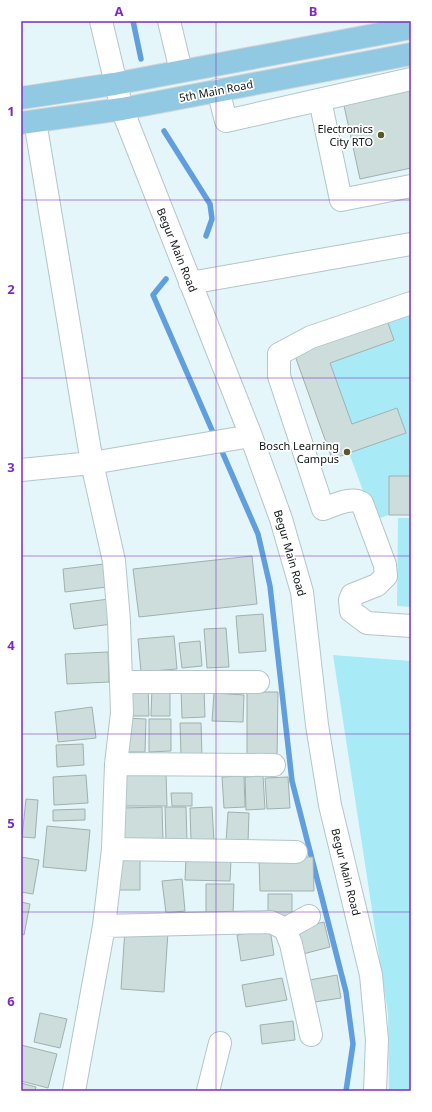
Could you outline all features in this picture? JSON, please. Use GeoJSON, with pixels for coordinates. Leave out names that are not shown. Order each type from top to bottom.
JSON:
{"type":"FeatureCollection","features":[{"type":"Feature","properties":{"kind":"main road"},"geometry":{"type":"LineString","coordinates":[[21,98],[114,84],[411,28]]}},
{"type":"Feature","properties":{"kind":"main road","name":"5th Main Road"},"geometry":{"type":"LineString","coordinates":[[28,122],[122,109],[411,54]]}},
{"type":"Feature","properties":{"kind":"street","name":"Begur Main Road"},"geometry":{"type":"LineString","coordinates":[[101,21],[114,84],[122,109],[251,436],[281,519],[302,592],[317,725],[330,805],[371,975],[377,1040],[375,1091]]}},
{"type":"Feature","properties":{"kind":"street"},"geometry":{"type":"LineString","coordinates":[[169,21],[181,71]]}},
{"type":"Feature","properties":{"kind":"street"},"geometry":{"type":"LineString","coordinates":[[218,90],[226,121],[411,79]]}},
{"type":"Feature","properties":{"kind":"street"},"geometry":{"type":"LineString","coordinates":[[320,100],[341,200],[411,186]]}},
{"type":"Feature","properties":{"kind":"street"},"geometry":{"type":"LineString","coordinates":[[28,122],[92,463],[114,561],[119,621],[122,714],[116,764],[113,849],[104,926],[74,1091]]}},
{"type":"Feature","properties":{"kind":"street"},"geometry":{"type":"LineString","coordinates":[[190,283],[411,244]]}},
{"type":"Feature","properties":{"kind":"street"},"geometry":{"type":"LineString","coordinates":[[411,303],[311,337],[279,354],[279,376],[323,509],[357,499],[362,503],[385,565],[386,576],[377,585],[352,595],[350,600],[350,611],[367,622],[411,626]]}},
{"type":"Feature","properties":{"kind":"street"},"geometry":{"type":"LineString","coordinates":[[21,470],[92,463],[251,436]]}},
{"type":"Feature","properties":{"kind":"street"},"geometry":{"type":"LineString","coordinates":[[121,682],[258,682]]}},
{"type":"Feature","properties":{"kind":"street"},"geometry":{"type":"LineString","coordinates":[[116,764],[274,765]]}},
{"type":"Feature","properties":{"kind":"street"},"geometry":{"type":"LineString","coordinates":[[113,849],[296,852]]}},
{"type":"Feature","properties":{"kind":"street"},"geometry":{"type":"LineString","coordinates":[[286,929],[310,916]]}},
{"type":"Feature","properties":{"kind":"street"},"geometry":{"type":"LineString","coordinates":[[104,926],[271,922],[286,929],[291,944],[311,1035]]}},
{"type":"Feature","properties":{"kind":"street"},"geometry":{"type":"LineString","coordinates":[[208,1091],[220,1043]]}},
{"type":"Feature","properties":{"kind":"shaded area"},"geometry":{"type":"Polygon","coordinates":[[[411,310],[411,476],[389,515],[374,520],[349,453],[406,433],[396,408],[352,424],[330,363],[394,340],[387,320],[411,310]]]}},
{"type":"Feature","properties":{"kind":"shaded area"},"geometry":{"type":"Polygon","coordinates":[[[398,518],[411,518],[411,607],[397,606],[398,518]]]}},
{"type":"Feature","properties":{"kind":"shaded area"},"geometry":{"type":"Polygon","coordinates":[[[333,655],[411,661],[411,1091],[389,1091],[388,1014],[333,655]]]}},
{"type":"Feature","properties":{"kind":"building","name":"Electronics City RTO"},"geometry":{"type":"Polygon","coordinates":[[[411,86],[411,168],[360,179],[343,101],[411,86]]]}},
{"type":"Feature","properties":{"kind":"building"},"geometry":{"type":"Polygon","coordinates":[[[387,320],[394,340],[330,363],[352,424],[397,408],[406,433],[332,459],[294,353],[387,320]]]}},
{"type":"Feature","properties":{"kind":"building"},"geometry":{"type":"Polygon","coordinates":[[[389,476],[411,476],[411,515],[389,515],[389,476]]]}},
{"type":"Feature","properties":{"kind":"building"},"geometry":{"type":"Polygon","coordinates":[[[252,556],[257,604],[139,617],[133,569],[252,556]]]}},
{"type":"Feature","properties":{"kind":"building"},"geometry":{"type":"Polygon","coordinates":[[[104,564],[107,587],[65,592],[63,569],[104,564]]]}},
{"type":"Feature","properties":{"kind":"building"},"geometry":{"type":"Polygon","coordinates":[[[109,599],[112,624],[74,629],[70,604],[109,599]]]}},
{"type":"Feature","properties":{"kind":"building"},"geometry":{"type":"Polygon","coordinates":[[[263,614],[266,651],[239,653],[236,616],[263,614]]]}},
{"type":"Feature","properties":{"kind":"building"},"geometry":{"type":"Polygon","coordinates":[[[226,628],[229,667],[207,668],[204,629],[226,628]]]}},
{"type":"Feature","properties":{"kind":"building"},"geometry":{"type":"Polygon","coordinates":[[[174,636],[177,669],[141,672],[138,639],[174,636]]]}},
{"type":"Feature","properties":{"kind":"building"},"geometry":{"type":"Polygon","coordinates":[[[200,641],[202,666],[182,668],[179,643],[200,641]]]}},
{"type":"Feature","properties":{"kind":"building"},"geometry":{"type":"Polygon","coordinates":[[[108,652],[109,682],[67,684],[65,654],[108,652]]]}},
{"type":"Feature","properties":{"kind":"building"},"geometry":{"type":"Polygon","coordinates":[[[148,687],[149,716],[129,716],[128,688],[148,687]]]}},
{"type":"Feature","properties":{"kind":"building"},"geometry":{"type":"Polygon","coordinates":[[[152,687],[170,687],[170,716],[151,716],[152,687]]]}},
{"type":"Feature","properties":{"kind":"building"},"geometry":{"type":"Polygon","coordinates":[[[204,688],[205,717],[182,718],[181,689],[204,688]]]}},
{"type":"Feature","properties":{"kind":"building"},"geometry":{"type":"Polygon","coordinates":[[[247,692],[278,692],[277,757],[247,757],[247,692]]]}},
{"type":"Feature","properties":{"kind":"building"},"geometry":{"type":"Polygon","coordinates":[[[214,693],[244,695],[243,722],[212,721],[214,693]]]}},
{"type":"Feature","properties":{"kind":"building"},"geometry":{"type":"Polygon","coordinates":[[[92,707],[96,738],[58,742],[55,712],[92,707]]]}},
{"type":"Feature","properties":{"kind":"building"},"geometry":{"type":"Polygon","coordinates":[[[126,718],[146,719],[145,752],[125,752],[126,718]]]}},
{"type":"Feature","properties":{"kind":"building"},"geometry":{"type":"Polygon","coordinates":[[[149,719],[171,719],[171,751],[149,752],[149,719]]]}},
{"type":"Feature","properties":{"kind":"building"},"geometry":{"type":"Polygon","coordinates":[[[180,723],[201,723],[202,756],[181,756],[180,723]]]}},
{"type":"Feature","properties":{"kind":"building"},"geometry":{"type":"Polygon","coordinates":[[[83,744],[84,765],[57,767],[56,745],[83,744]]]}},
{"type":"Feature","properties":{"kind":"building"},"geometry":{"type":"Polygon","coordinates":[[[120,772],[166,772],[167,806],[120,806],[120,772]]]}},
{"type":"Feature","properties":{"kind":"building"},"geometry":{"type":"Polygon","coordinates":[[[86,775],[88,803],[54,805],[53,777],[86,775]]]}},
{"type":"Feature","properties":{"kind":"building"},"geometry":{"type":"Polygon","coordinates":[[[244,776],[245,807],[224,808],[222,777],[244,776]]]}},
{"type":"Feature","properties":{"kind":"building"},"geometry":{"type":"Polygon","coordinates":[[[263,776],[265,809],[246,810],[245,777],[263,776]]]}},
{"type":"Feature","properties":{"kind":"building"},"geometry":{"type":"Polygon","coordinates":[[[288,777],[290,808],[267,809],[265,778],[288,777]]]}},
{"type":"Feature","properties":{"kind":"building"},"geometry":{"type":"Polygon","coordinates":[[[171,793],[192,793],[192,806],[172,806],[171,793]]]}},
{"type":"Feature","properties":{"kind":"building"},"geometry":{"type":"Polygon","coordinates":[[[26,799],[38,800],[35,838],[22,837],[26,799]]]}},
{"type":"Feature","properties":{"kind":"building"},"geometry":{"type":"Polygon","coordinates":[[[162,807],[163,841],[123,842],[122,808],[162,807]]]}},
{"type":"Feature","properties":{"kind":"building"},"geometry":{"type":"Polygon","coordinates":[[[165,807],[186,807],[187,842],[166,842],[165,807]]]}},
{"type":"Feature","properties":{"kind":"building"},"geometry":{"type":"Polygon","coordinates":[[[212,807],[214,842],[191,843],[190,808],[212,807]]]}},
{"type":"Feature","properties":{"kind":"building"},"geometry":{"type":"Polygon","coordinates":[[[85,809],[85,820],[53,821],[53,810],[85,809]]]}},
{"type":"Feature","properties":{"kind":"building"},"geometry":{"type":"Polygon","coordinates":[[[228,812],[249,813],[248,842],[226,842],[228,812]]]}},
{"type":"Feature","properties":{"kind":"building"},"geometry":{"type":"Polygon","coordinates":[[[47,826],[90,830],[86,871],[43,867],[47,826]]]}},
{"type":"Feature","properties":{"kind":"building"},"geometry":{"type":"Polygon","coordinates":[[[21,857],[39,860],[33,894],[21,892],[21,857]]]}},
{"type":"Feature","properties":{"kind":"building"},"geometry":{"type":"Polygon","coordinates":[[[259,857],[313,857],[314,891],[260,891],[259,857]]]}},
{"type":"Feature","properties":{"kind":"building"},"geometry":{"type":"Polygon","coordinates":[[[117,858],[140,858],[140,890],[117,890],[117,858]]]}},
{"type":"Feature","properties":{"kind":"building"},"geometry":{"type":"Polygon","coordinates":[[[186,858],[231,859],[230,881],[185,880],[186,858]]]}},
{"type":"Feature","properties":{"kind":"building"},"geometry":{"type":"Polygon","coordinates":[[[182,879],[185,911],[166,913],[162,881],[182,879]]]}},
{"type":"Feature","properties":{"kind":"building"},"geometry":{"type":"Polygon","coordinates":[[[206,884],[234,884],[233,915],[206,914],[206,884]]]}},
{"type":"Feature","properties":{"kind":"building"},"geometry":{"type":"Polygon","coordinates":[[[268,894],[292,894],[292,916],[268,916],[268,894]]]}},
{"type":"Feature","properties":{"kind":"building"},"geometry":{"type":"Polygon","coordinates":[[[21,902],[30,904],[24,935],[21,934],[21,902]]]}},
{"type":"Feature","properties":{"kind":"building"},"geometry":{"type":"Polygon","coordinates":[[[324,922],[330,947],[299,955],[293,930],[324,922]]]}},
{"type":"Feature","properties":{"kind":"building"},"geometry":{"type":"Polygon","coordinates":[[[125,929],[168,932],[164,992],[121,989],[125,929]]]}},
{"type":"Feature","properties":{"kind":"building"},"geometry":{"type":"Polygon","coordinates":[[[270,929],[274,955],[241,961],[237,935],[270,929]]]}},
{"type":"Feature","properties":{"kind":"building"},"geometry":{"type":"Polygon","coordinates":[[[337,975],[341,998],[308,1003],[304,981],[337,975]]]}},
{"type":"Feature","properties":{"kind":"building"},"geometry":{"type":"Polygon","coordinates":[[[282,978],[287,1000],[246,1007],[242,985],[282,978]]]}},
{"type":"Feature","properties":{"kind":"building"},"geometry":{"type":"Polygon","coordinates":[[[40,1013],[67,1019],[60,1048],[34,1042],[40,1013]]]}},
{"type":"Feature","properties":{"kind":"building"},"geometry":{"type":"Polygon","coordinates":[[[293,1021],[295,1040],[262,1044],[260,1025],[293,1021]]]}},
{"type":"Feature","properties":{"kind":"building"},"geometry":{"type":"Polygon","coordinates":[[[21,1045],[57,1054],[48,1088],[21,1081],[21,1045]]]}},
{"type":"Feature","properties":{"kind":"building"},"geometry":{"type":"Polygon","coordinates":[[[21,1083],[36,1087],[35,1091],[21,1091],[21,1083]]]}},
{"type":"Feature","properties":{"kind":"waterway"},"geometry":{"type":"LineString","coordinates":[[133,21],[141,59]]}},
{"type":"Feature","properties":{"kind":"waterway"},"geometry":{"type":"LineString","coordinates":[[164,131],[210,204],[212,219],[206,236]]}},
{"type":"Feature","properties":{"kind":"waterway"},"geometry":{"type":"LineString","coordinates":[[166,279],[153,295],[215,437]]}},
{"type":"Feature","properties":{"kind":"waterway"},"geometry":{"type":"LineString","coordinates":[[220,447],[258,534],[270,586],[292,781],[346,992],[353,1044],[346,1091]]}},
{"type":"Feature","properties":{"kind":"place","name":"Electronics City RTO"},"geometry":{"type":"Point","coordinates":[381,135]}},
{"type":"Feature","properties":{"kind":"place","name":"Bosch Learning Campus"},"geometry":{"type":"Point","coordinates":[347,452]}}]}
